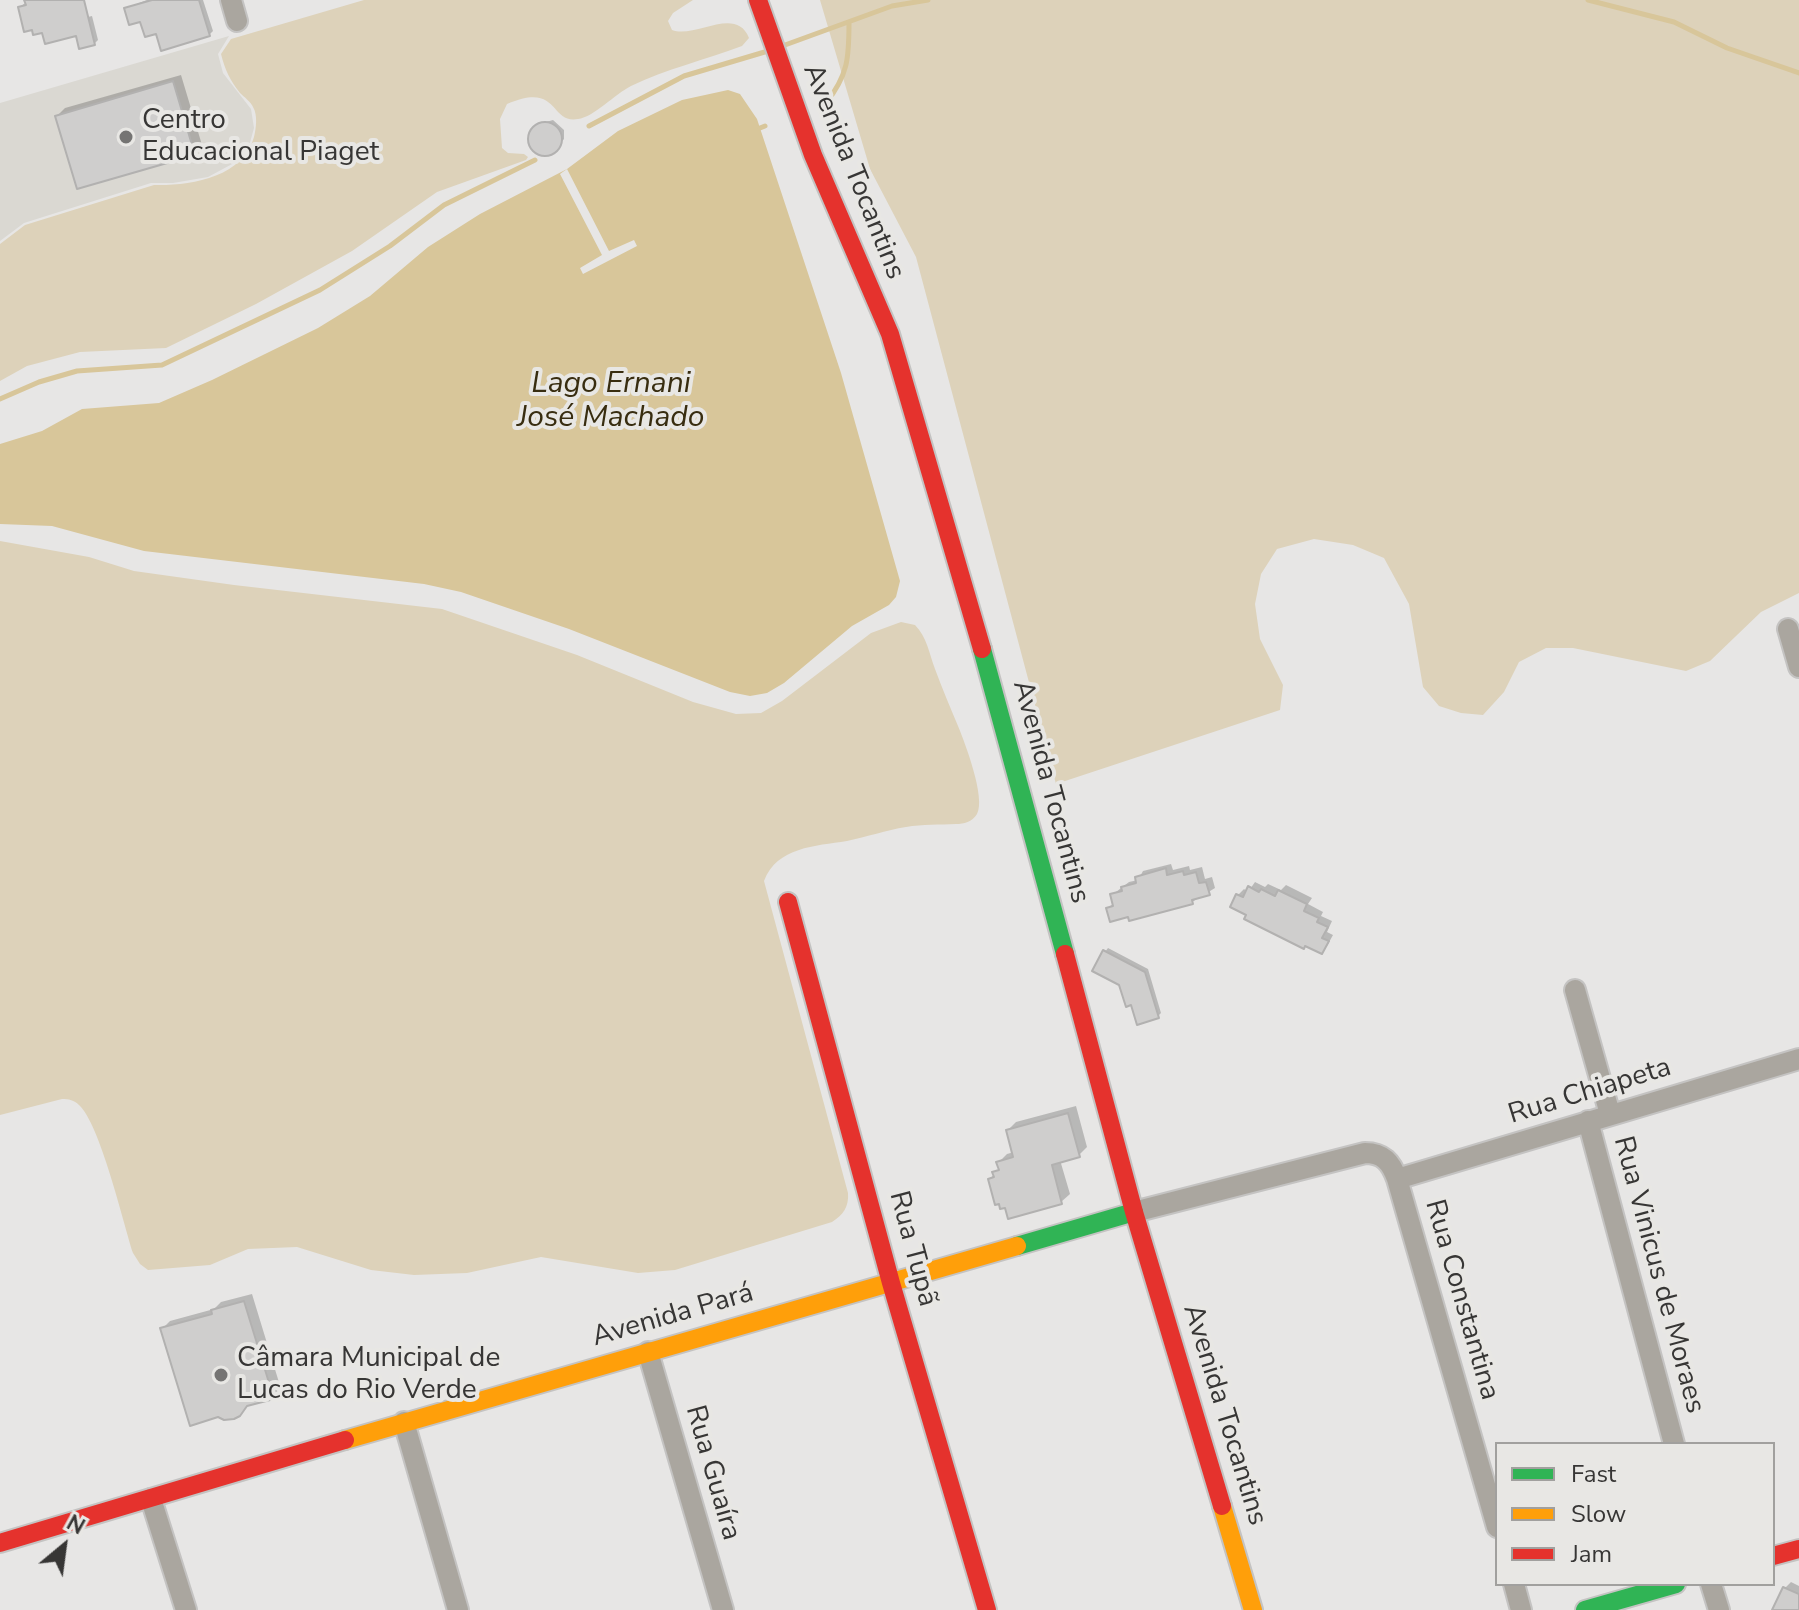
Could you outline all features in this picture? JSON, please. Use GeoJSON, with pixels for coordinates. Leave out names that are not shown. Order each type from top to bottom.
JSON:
{"type":"FeatureCollection","features":[{"type":"Feature","properties":{"kind":"street"},"geometry":{"type":"LineString","coordinates":[[231,0],[237,21]]}},
{"type":"Feature","properties":{"kind":"street","name":"Avenida Tocantins"},"geometry":{"type":"LineString","coordinates":[[761,8],[813,155],[890,334],[999,707],[1134,1212],[1253,1610]]}},
{"type":"Feature","properties":{"kind":"street"},"geometry":{"type":"LineString","coordinates":[[1788,629],[1799,667]]}},
{"type":"Feature","properties":{"kind":"street","name":"Rua Tupã"},"geometry":{"type":"LineString","coordinates":[[788,902],[891,1283],[987,1610]]}},
{"type":"Feature","properties":{"kind":"street"},"geometry":{"type":"LineString","coordinates":[[1575,990],[1610,1114]]}},
{"type":"Feature","properties":{"kind":"street","name":"Rua Chiapeta"},"geometry":{"type":"LineString","coordinates":[[1397,1179],[1799,1059]]}},
{"type":"Feature","properties":{"kind":"street","name":"Rua Vinicus de Moraes"},"geometry":{"type":"LineString","coordinates":[[1588,1121],[1673,1442]]}},
{"type":"Feature","properties":{"kind":"street","name":"Avenida Pará"},"geometry":{"type":"LineString","coordinates":[[0,1543],[404,1422],[1134,1212],[1365,1153]]}},
{"type":"Feature","properties":{"kind":"street","name":"Rua Constantina"},"geometry":{"type":"LineString","coordinates":[[1365,1153],[1374,1153],[1386,1159],[1397,1179],[1495,1520]]}},
{"type":"Feature","properties":{"kind":"street","name":"Rua Guaíra"},"geometry":{"type":"LineString","coordinates":[[648,1352],[723,1610]]}},
{"type":"Feature","properties":{"kind":"street"},"geometry":{"type":"LineString","coordinates":[[404,1422],[458,1610]]}},
{"type":"Feature","properties":{"kind":"street"},"geometry":{"type":"LineString","coordinates":[[151,1499],[186,1610]]}},
{"type":"Feature","properties":{"kind":"street"},"geometry":{"type":"LineString","coordinates":[[1775,1555],[1799,1549]]}},
{"type":"Feature","properties":{"kind":"street"},"geometry":{"type":"LineString","coordinates":[[1515,1586],[1521,1610]]}},
{"type":"Feature","properties":{"kind":"street"},"geometry":{"type":"LineString","coordinates":[[1585,1610],[1669,1586]]}},
{"type":"Feature","properties":{"kind":"street"},"geometry":{"type":"LineString","coordinates":[[1712,1586],[1719,1610]]}},
{"type":"Feature","properties":{"kind":"shaded area"},"geometry":{"type":"Polygon","coordinates":[[[364,0],[693,0],[673,13],[668,21],[672,30],[681,32],[725,23],[735,24],[749,38],[742,46],[631,86],[598,110],[578,119],[562,116],[552,105],[536,97],[507,104],[500,119],[502,148],[508,153],[524,154],[528,157],[526,160],[437,192],[352,251],[256,304],[166,348],[80,352],[27,366],[0,381],[0,244],[25,225],[154,185],[183,184],[213,177],[239,162],[254,137],[256,114],[226,70],[221,54],[231,39],[364,0]]]}},
{"type":"Feature","properties":{"kind":"shaded area"},"geometry":{"type":"Polygon","coordinates":[[[820,0],[1799,0],[1799,593],[1761,612],[1710,661],[1686,671],[1573,648],[1546,648],[1519,662],[1504,692],[1483,715],[1461,713],[1439,706],[1423,687],[1409,604],[1384,558],[1353,545],[1314,539],[1277,549],[1261,574],[1255,604],[1260,639],[1283,685],[1280,710],[1056,784],[916,257],[870,169],[820,0]]]}},
{"type":"Feature","properties":{"kind":"shaded area","name":"Centro Educacional Piaget"},"geometry":{"type":"Polygon","coordinates":[[[229,36],[218,54],[223,73],[251,109],[254,128],[249,146],[234,163],[208,177],[151,183],[24,223],[0,241],[0,103],[229,36]]]}},
{"type":"Feature","properties":{"kind":"shaded area"},"geometry":{"type":"Polygon","coordinates":[[[0,541],[89,557],[134,571],[442,609],[577,655],[693,702],[736,714],[761,713],[782,701],[871,633],[901,622],[915,625],[925,640],[969,757],[979,796],[977,814],[962,824],[906,827],[798,850],[778,861],[764,881],[848,1193],[842,1213],[832,1222],[675,1270],[638,1273],[541,1257],[467,1273],[414,1275],[371,1270],[297,1247],[248,1249],[210,1265],[148,1270],[140,1264],[133,1253],[103,1152],[79,1105],[62,1099],[0,1115],[0,541]]]}},
{"type":"Feature","properties":{"kind":"water","name":"Lago Ernani José Machado"},"geometry":{"type":"Polygon","coordinates":[[[728,90],[740,94],[757,119],[841,373],[900,581],[896,597],[889,605],[852,626],[784,683],[767,693],[750,696],[730,692],[569,629],[461,592],[424,584],[144,551],[52,526],[0,524],[0,444],[42,431],[82,409],[159,403],[212,380],[318,328],[370,296],[428,247],[480,214],[567,169],[618,131],[682,100],[728,90]]]}},
{"type":"Feature","properties":{"kind":"pier"},"geometry":{"type":"Polygon","coordinates":[[[567,169],[609,251],[634,240],[637,246],[583,274],[580,268],[602,255],[560,174],[567,169]]]}},
{"type":"Feature","properties":{"kind":"building"},"geometry":{"type":"Polygon","coordinates":[[[24,0],[84,0],[95,45],[79,49],[76,36],[45,44],[42,33],[33,35],[32,30],[24,32],[18,7],[26,5],[24,0]]]}},
{"type":"Feature","properties":{"kind":"building"},"geometry":{"type":"Polygon","coordinates":[[[152,0],[199,0],[210,36],[161,51],[156,34],[145,37],[140,22],[129,25],[124,8],[152,0]]]}},
{"type":"Feature","properties":{"kind":"building"},"geometry":{"type":"Polygon","coordinates":[[[173,81],[195,155],[77,189],[55,116],[173,81]]]}},
{"type":"Feature","properties":{"kind":"building"},"geometry":{"type":"Polygon","coordinates":[[[545,122],[557,127],[562,139],[557,151],[545,156],[533,151],[528,139],[533,127],[545,122]]]}},
{"type":"Feature","properties":{"kind":"building"},"geometry":{"type":"Polygon","coordinates":[[[1166,868],[1167,875],[1196,872],[1199,883],[1206,882],[1210,895],[1192,900],[1193,904],[1129,921],[1128,917],[1110,922],[1106,908],[1113,906],[1110,894],[1136,883],[1135,877],[1166,868]]]}},
{"type":"Feature","properties":{"kind":"building"},"geometry":{"type":"Polygon","coordinates":[[[1248,886],[1275,896],[1278,890],[1307,904],[1304,911],[1319,918],[1317,922],[1328,927],[1322,938],[1329,941],[1322,954],[1305,946],[1304,949],[1244,919],[1246,915],[1230,907],[1236,894],[1243,897],[1248,886]]]}},
{"type":"Feature","properties":{"kind":"building"},"geometry":{"type":"Polygon","coordinates":[[[1103,950],[1145,972],[1159,1018],[1137,1025],[1131,1005],[1126,1007],[1119,985],[1092,971],[1103,950]]]}},
{"type":"Feature","properties":{"kind":"building"},"geometry":{"type":"Polygon","coordinates":[[[1068,1113],[1080,1157],[1052,1165],[1062,1204],[1008,1219],[1005,1208],[995,1205],[988,1179],[994,1177],[992,1172],[999,1170],[996,1162],[1013,1157],[1006,1130],[1068,1113]]]}},
{"type":"Feature","properties":{"kind":"building","name":"Câmara Municipal de Lucas do Rio Verde"},"geometry":{"type":"Polygon","coordinates":[[[244,1301],[274,1399],[247,1406],[234,1419],[218,1417],[190,1426],[160,1328],[212,1314],[211,1310],[244,1301]]]}},
{"type":"Feature","properties":{"kind":"building"},"geometry":{"type":"Polygon","coordinates":[[[1783,1587],[1799,1594],[1799,1610],[1772,1610],[1783,1587]]]}},
{"type":"Feature","properties":{"kind":"waterway"},"geometry":{"type":"LineString","coordinates":[[785,45],[892,6],[928,0]]}},
{"type":"Feature","properties":{"kind":"waterway"},"geometry":{"type":"LineString","coordinates":[[1588,0],[1674,22],[1727,48],[1799,73]]}},
{"type":"Feature","properties":{"kind":"waterway"},"geometry":{"type":"LineString","coordinates":[[826,103],[839,84],[846,66],[849,23]]}},
{"type":"Feature","properties":{"kind":"waterway"},"geometry":{"type":"LineString","coordinates":[[589,126],[684,76],[768,51]]}},
{"type":"Feature","properties":{"kind":"waterway"},"geometry":{"type":"LineString","coordinates":[[760,128],[765,126]]}},
{"type":"Feature","properties":{"kind":"waterway"},"geometry":{"type":"LineString","coordinates":[[0,399],[39,382],[77,371],[162,365],[320,290],[390,246],[444,205],[535,160]]}},
{"type":"Feature","properties":{"kind":"traffic: fast"},"geometry":{"type":"LineString","coordinates":[[982,649],[1065,954]]}},
{"type":"Feature","properties":{"kind":"traffic: fast"},"geometry":{"type":"LineString","coordinates":[[1017,1246],[1134,1212]]}},
{"type":"Feature","properties":{"kind":"traffic: fast"},"geometry":{"type":"LineString","coordinates":[[1585,1610],[1669,1586]]}},
{"type":"Feature","properties":{"kind":"traffic: slow"},"geometry":{"type":"LineString","coordinates":[[345,1440],[1017,1246]]}},
{"type":"Feature","properties":{"kind":"traffic: slow"},"geometry":{"type":"LineString","coordinates":[[1222,1506],[1253,1610]]}},
{"type":"Feature","properties":{"kind":"traffic: jam"},"geometry":{"type":"LineString","coordinates":[[758,0],[813,155],[890,334],[982,649]]}},
{"type":"Feature","properties":{"kind":"traffic: jam"},"geometry":{"type":"LineString","coordinates":[[788,902],[891,1283],[987,1610]]}},
{"type":"Feature","properties":{"kind":"traffic: jam"},"geometry":{"type":"LineString","coordinates":[[1065,954],[1134,1212],[1222,1506]]}},
{"type":"Feature","properties":{"kind":"traffic: jam"},"geometry":{"type":"LineString","coordinates":[[0,1543],[345,1440]]}},
{"type":"Feature","properties":{"kind":"traffic: jam"},"geometry":{"type":"LineString","coordinates":[[1775,1555],[1799,1549]]}},
{"type":"Feature","properties":{"kind":"place","name":"Centro Educacional Piaget"},"geometry":{"type":"Point","coordinates":[126,137]}},
{"type":"Feature","properties":{"kind":"place","name":"Câmara Municipal de Lucas do Rio Verde"},"geometry":{"type":"Point","coordinates":[221,1375]}}]}
